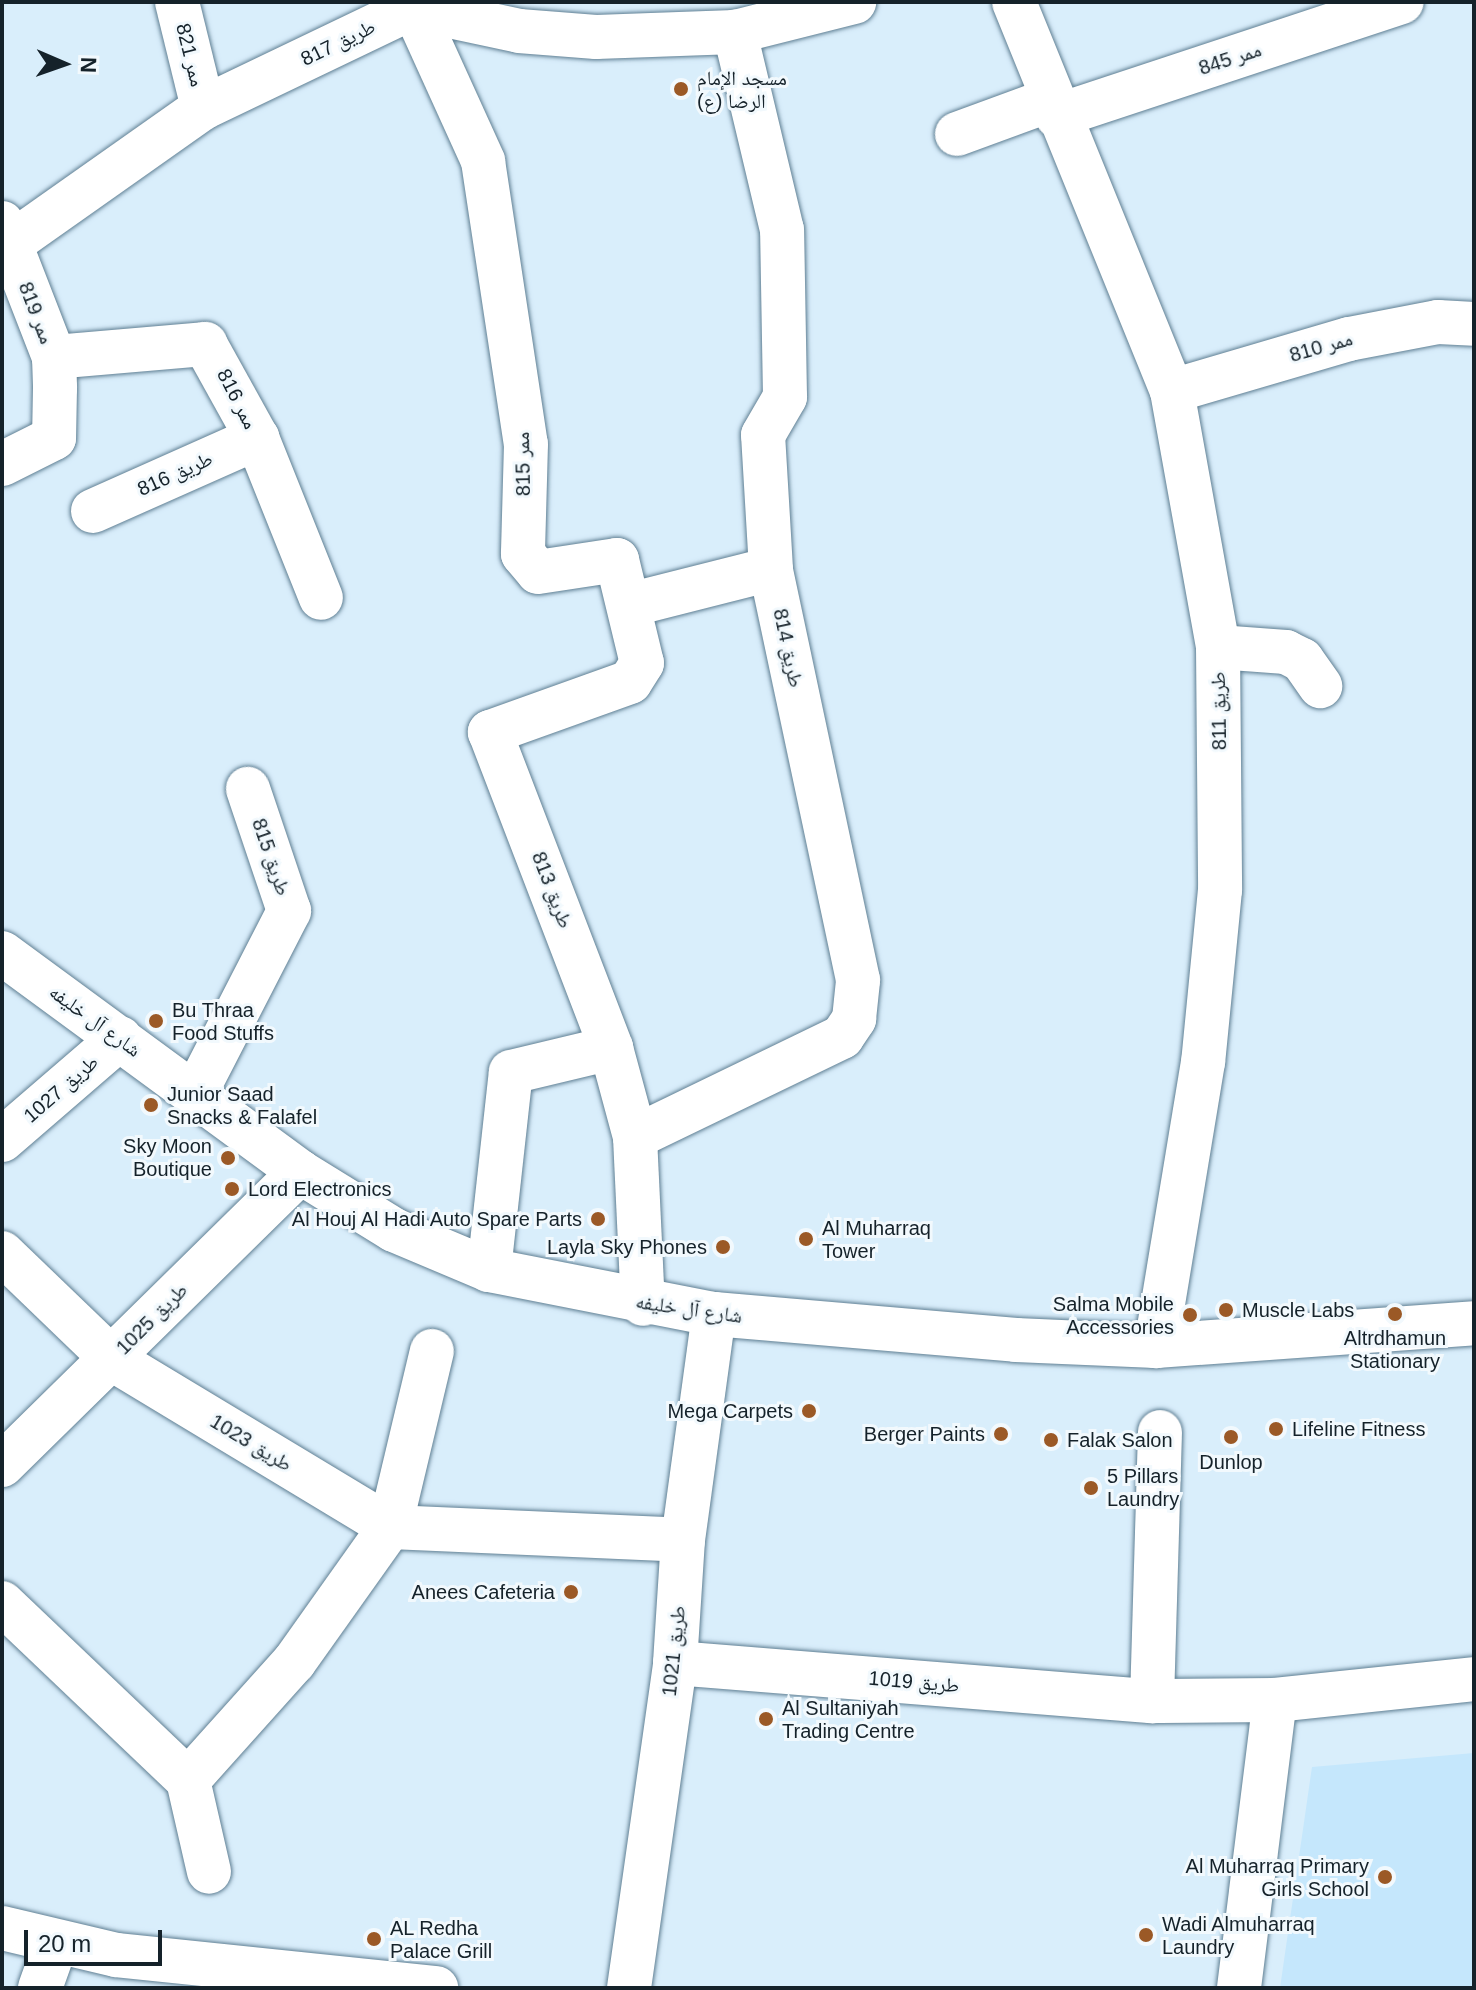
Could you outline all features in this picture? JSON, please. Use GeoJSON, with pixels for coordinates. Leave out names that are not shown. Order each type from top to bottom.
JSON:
{"type":"FeatureCollection","features":[{"type":"Feature","properties":{"kind":"street","name":"ممر 821"},"geometry":{"type":"LineString","coordinates":[[177,2],[203,108]]}},
{"type":"Feature","properties":{"kind":"street"},"geometry":{"type":"LineString","coordinates":[[411,5],[517,16],[596,37],[735,32],[854,2]]}},
{"type":"Feature","properties":{"kind":"street","name":"طريق 811"},"geometry":{"type":"LineString","coordinates":[[1014,2],[1053,108],[1172,391],[1218,647],[1218,906],[1203,1062],[1156,1346]]}},
{"type":"Feature","properties":{"kind":"street","name":"ممر 845"},"geometry":{"type":"LineString","coordinates":[[1053,108],[1402,2]]}},
{"type":"Feature","properties":{"kind":"street","name":"طريق 817"},"geometry":{"type":"LineString","coordinates":[[6,234],[203,108],[411,5]]}},
{"type":"Feature","properties":{"kind":"street","name":"ممر 815"},"geometry":{"type":"LineString","coordinates":[[411,5],[483,161],[526,444],[523,554],[538,572],[617,560],[642,663],[630,682],[490,732]]}},
{"type":"Feature","properties":{"kind":"street","name":"طريق 814"},"geometry":{"type":"LineString","coordinates":[[635,1137],[842,1037],[854,1019],[858,980],[771,569],[763,435],[785,397],[782,230],[735,32]]}},
{"type":"Feature","properties":{"kind":"street"},"geometry":{"type":"LineString","coordinates":[[957,134],[1053,108]]}},
{"type":"Feature","properties":{"kind":"street","name":"ممر 819"},"geometry":{"type":"LineString","coordinates":[[6,234],[54,357]]}},
{"type":"Feature","properties":{"kind":"street","name":"ممر 810"},"geometry":{"type":"LineString","coordinates":[[1172,391],[1349,339],[1438,322],[1474,324]]}},
{"type":"Feature","properties":{"kind":"street","name":"ممر 816"},"geometry":{"type":"LineString","coordinates":[[54,357],[205,344],[257,438],[321,598]]}},
{"type":"Feature","properties":{"kind":"street"},"geometry":{"type":"LineString","coordinates":[[2,464],[54,438],[54,357]]}},
{"type":"Feature","properties":{"kind":"street","name":"طريق 816"},"geometry":{"type":"LineString","coordinates":[[93,511],[257,438]]}},
{"type":"Feature","properties":{"kind":"street"},"geometry":{"type":"LineString","coordinates":[[629,605],[771,569]]}},
{"type":"Feature","properties":{"kind":"street"},"geometry":{"type":"LineString","coordinates":[[1218,647],[1286,652],[1302,660],[1320,686]]}},
{"type":"Feature","properties":{"kind":"street","name":"طريق 813"},"geometry":{"type":"LineString","coordinates":[[490,732],[611,1048],[635,1137],[643,1304]]}},
{"type":"Feature","properties":{"kind":"street","name":"طريق 815"},"geometry":{"type":"LineString","coordinates":[[195,1094],[289,911],[248,789]]}},
{"type":"Feature","properties":{"kind":"street","name":"شارع آل خليفه"},"geometry":{"type":"LineString","coordinates":[[2,953],[300,1172],[394,1230],[489,1270],[643,1304],[714,1314],[1156,1346],[1474,1323]]}},
{"type":"Feature","properties":{"kind":"street","name":"طريق 1027"},"geometry":{"type":"LineString","coordinates":[[2,1140],[120,1038]]}},
{"type":"Feature","properties":{"kind":"street"},"geometry":{"type":"LineString","coordinates":[[489,1270],[511,1072],[611,1048]]}},
{"type":"Feature","properties":{"kind":"street","name":"طريق 1025"},"geometry":{"type":"LineString","coordinates":[[2,1465],[300,1172]]}},
{"type":"Feature","properties":{"kind":"street"},"geometry":{"type":"LineString","coordinates":[[2,1253],[112,1359]]}},
{"type":"Feature","properties":{"kind":"street","name":"طريق 1021"},"geometry":{"type":"LineString","coordinates":[[629,1988],[675,1663],[683,1540],[714,1314]]}},
{"type":"Feature","properties":{"kind":"street"},"geometry":{"type":"LineString","coordinates":[[188,1780],[294,1662],[390,1527],[432,1351]]}},
{"type":"Feature","properties":{"kind":"street","name":"طريق 1023"},"geometry":{"type":"LineString","coordinates":[[112,1359],[390,1527],[683,1540]]}},
{"type":"Feature","properties":{"kind":"street"},"geometry":{"type":"LineString","coordinates":[[1152,1701],[1160,1432]]}},
{"type":"Feature","properties":{"kind":"street"},"geometry":{"type":"LineString","coordinates":[[2,1603],[188,1780],[209,1872]]}},
{"type":"Feature","properties":{"kind":"street","name":"طريق 1019"},"geometry":{"type":"LineString","coordinates":[[675,1663],[1152,1701],[1275,1700],[1474,1679]]}},
{"type":"Feature","properties":{"kind":"street"},"geometry":{"type":"LineString","coordinates":[[1239,1988],[1275,1700]]}},
{"type":"Feature","properties":{"kind":"street"},"geometry":{"type":"LineString","coordinates":[[2,1928],[116,1955],[296,1979],[436,1988]]}},
{"type":"Feature","properties":{"kind":"street"},"geometry":{"type":"LineString","coordinates":[[40,1988],[56,1943]]}},
{"type":"Feature","properties":{"kind":"shaded area","name":"Al Muharraq Primary Girls School"},"geometry":{"type":"Polygon","coordinates":[[[1474,1753],[1474,1988],[1280,1988],[1312,1767],[1474,1753]]]}},
{"type":"Feature","properties":{"kind":"place","name":"مسجد الإمام الرضا (ع)"},"geometry":{"type":"Point","coordinates":[681,89]}},
{"type":"Feature","properties":{"kind":"place","name":"Bu Thraa Food Stuffs"},"geometry":{"type":"Point","coordinates":[156,1021]}},
{"type":"Feature","properties":{"kind":"place","name":"Junior Saad Snacks & Falafel"},"geometry":{"type":"Point","coordinates":[151,1105]}},
{"type":"Feature","properties":{"kind":"place","name":"Sky Moon Boutique"},"geometry":{"type":"Point","coordinates":[228,1158]}},
{"type":"Feature","properties":{"kind":"place","name":"Lord Electronics"},"geometry":{"type":"Point","coordinates":[232,1189]}},
{"type":"Feature","properties":{"kind":"place","name":"Al Houj Al Hadi Auto Spare Parts"},"geometry":{"type":"Point","coordinates":[598,1219]}},
{"type":"Feature","properties":{"kind":"place","name":"Al Muharraq Tower"},"geometry":{"type":"Point","coordinates":[806,1239]}},
{"type":"Feature","properties":{"kind":"place","name":"Layla Sky Phones"},"geometry":{"type":"Point","coordinates":[723,1247]}},
{"type":"Feature","properties":{"kind":"place","name":"Muscle Labs"},"geometry":{"type":"Point","coordinates":[1226,1310]}},
{"type":"Feature","properties":{"kind":"place","name":"Altrdhamun Stationary"},"geometry":{"type":"Point","coordinates":[1395,1314]}},
{"type":"Feature","properties":{"kind":"place","name":"Salma Mobile Accessories"},"geometry":{"type":"Point","coordinates":[1190,1315]}},
{"type":"Feature","properties":{"kind":"place","name":"Mega Carpets"},"geometry":{"type":"Point","coordinates":[809,1411]}},
{"type":"Feature","properties":{"kind":"place","name":"Lifeline Fitness"},"geometry":{"type":"Point","coordinates":[1276,1429]}},
{"type":"Feature","properties":{"kind":"place","name":"Berger Paints"},"geometry":{"type":"Point","coordinates":[1001,1434]}},
{"type":"Feature","properties":{"kind":"place","name":"Dunlop"},"geometry":{"type":"Point","coordinates":[1231,1437]}},
{"type":"Feature","properties":{"kind":"place","name":"Falak Salon"},"geometry":{"type":"Point","coordinates":[1051,1440]}},
{"type":"Feature","properties":{"kind":"place","name":"5 Pillars Laundry"},"geometry":{"type":"Point","coordinates":[1091,1488]}},
{"type":"Feature","properties":{"kind":"place","name":"Anees Cafeteria"},"geometry":{"type":"Point","coordinates":[571,1592]}},
{"type":"Feature","properties":{"kind":"place","name":"Al Sultaniyah Trading Centre"},"geometry":{"type":"Point","coordinates":[766,1719]}},
{"type":"Feature","properties":{"kind":"place","name":"Al Muharraq Primary Girls School"},"geometry":{"type":"Point","coordinates":[1385,1877]}},
{"type":"Feature","properties":{"kind":"place","name":"Wadi Almuharraq Laundry"},"geometry":{"type":"Point","coordinates":[1146,1935]}},
{"type":"Feature","properties":{"kind":"place","name":"AL Redha Palace Grill"},"geometry":{"type":"Point","coordinates":[374,1939]}}]}
